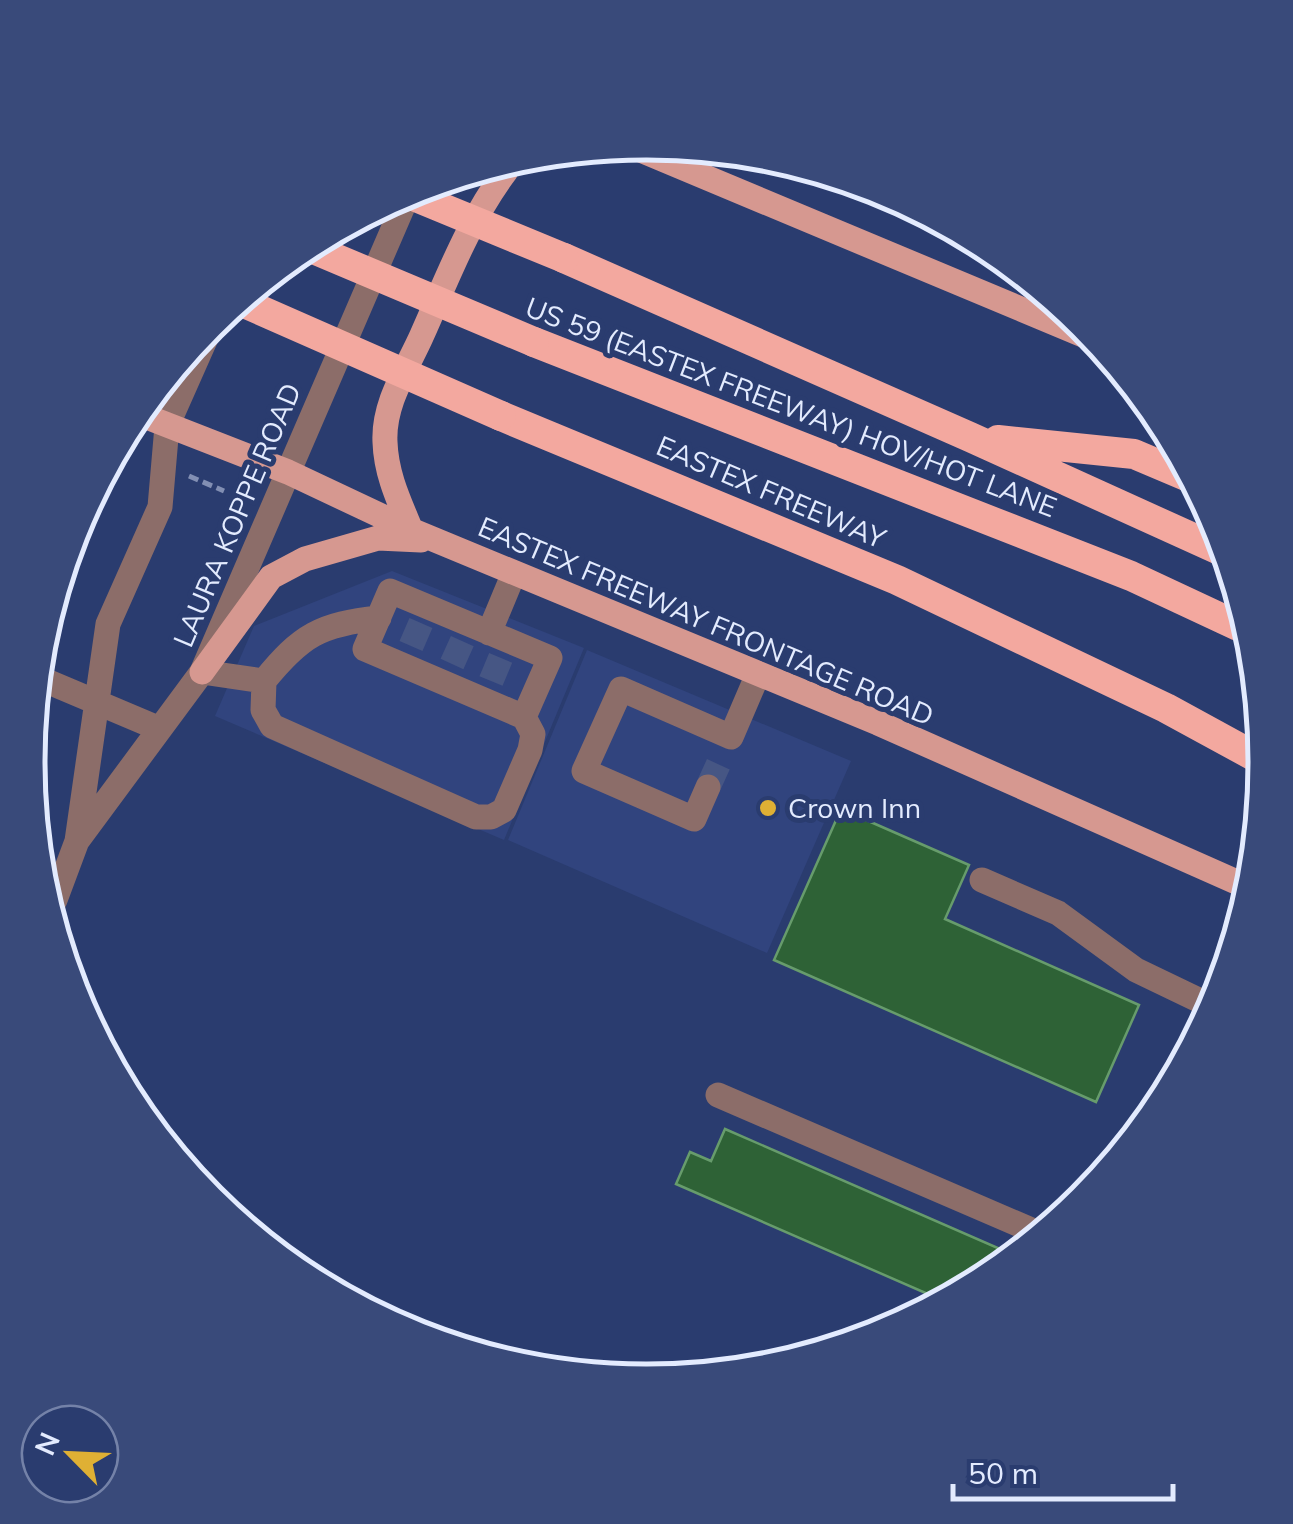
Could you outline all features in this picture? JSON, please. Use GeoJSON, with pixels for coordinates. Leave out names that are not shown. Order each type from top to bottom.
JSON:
{"type":"FeatureCollection","features":[{"type":"Feature","properties":{"kind":"highway"},"geometry":{"type":"LineString","coordinates":[[430,201],[1207,544]]}},
{"type":"Feature","properties":{"kind":"highway","name":"US 59 (EASTEX FREEWAY) HOV/HOT LANE"},"geometry":{"type":"LineString","coordinates":[[325,254],[534,342],[1113,569],[1231,623]]}},
{"type":"Feature","properties":{"kind":"highway","name":"EASTEX FREEWAY"},"geometry":{"type":"LineString","coordinates":[[254,307],[501,416],[897,580],[1166,708],[1248,752]]}},
{"type":"Feature","properties":{"kind":"highway"},"geometry":{"type":"LineString","coordinates":[[970,437],[1134,454],[1172,470]]}},
{"type":"Feature","properties":{"kind":"main road"},"geometry":{"type":"LineString","coordinates":[[666,161],[1059,325]]}},
{"type":"Feature","properties":{"kind":"main road"},"geometry":{"type":"LineString","coordinates":[[410,530],[389,476],[384,439],[391,399],[460,248],[500,179]]}},
{"type":"Feature","properties":{"kind":"main road","name":"EASTEX FREEWAY FRONTAGE ROAD"},"geometry":{"type":"LineString","coordinates":[[157,422],[288,472],[438,542],[878,723],[1235,882]]}},
{"type":"Feature","properties":{"kind":"main road"},"geometry":{"type":"LineString","coordinates":[[202,672],[271,577],[305,558],[378,538],[438,542]]}},
{"type":"Feature","properties":{"kind":"street","name":"LAURA KOPPE ROAD"},"geometry":{"type":"LineString","coordinates":[[78,841],[202,672],[398,215]]}},
{"type":"Feature","properties":{"kind":"street","name":"LAURA KOPPE ROAD"},"geometry":{"type":"LineString","coordinates":[[59,889],[78,841],[108,624],[160,507],[157,422],[177,386]]}},
{"type":"Feature","properties":{"kind":"street"},"geometry":{"type":"LineString","coordinates":[[487,636],[514,573]]}},
{"type":"Feature","properties":{"kind":"street"},"geometry":{"type":"LineString","coordinates":[[379,618],[344,622],[310,635],[286,654],[264,681],[263,710],[272,726],[476,817],[491,817],[504,810],[533,734],[524,717],[486,690],[406,655],[365,649],[379,618],[390,591],[426,612],[550,658],[524,717]]}},
{"type":"Feature","properties":{"kind":"street"},"geometry":{"type":"LineString","coordinates":[[202,672],[264,681]]}},
{"type":"Feature","properties":{"kind":"street"},"geometry":{"type":"LineString","coordinates":[[708,786],[694,820],[584,771],[621,689],[727,745],[758,674]]}},
{"type":"Feature","properties":{"kind":"street"},"geometry":{"type":"LineString","coordinates":[[50,683],[160,729]]}},
{"type":"Feature","properties":{"kind":"street"},"geometry":{"type":"LineString","coordinates":[[982,880],[1058,913],[1136,970],[1200,996]]}},
{"type":"Feature","properties":{"kind":"street"},"geometry":{"type":"LineString","coordinates":[[718,1095],[1026,1228]]}},
{"type":"Feature","properties":{"kind":"path"},"geometry":{"type":"LineString","coordinates":[[189,476],[224,491]]}},
{"type":"Feature","properties":{"kind":"shaded area"},"geometry":{"type":"Polygon","coordinates":[[[392,571],[584,648],[504,840],[215,716],[254,626],[392,571]]]}},
{"type":"Feature","properties":{"kind":"shaded area"},"geometry":{"type":"Polygon","coordinates":[[[587,650],[851,761],[767,953],[508,840],[587,650]]]}},
{"type":"Feature","properties":{"kind":"building"},"geometry":{"type":"Polygon","coordinates":[[[841,809],[969,865],[945,919],[1139,1005],[1096,1102],[774,960],[841,809]]]}},
{"type":"Feature","properties":{"kind":"building"},"geometry":{"type":"Polygon","coordinates":[[[725,1129],[999,1249],[927,1294],[676,1184],[690,1152],[711,1161],[725,1129]]]}},
{"type":"Feature","properties":{"kind":"tunnel"},"geometry":{"type":"LineString","coordinates":[[411,646],[424,616]]}},
{"type":"Feature","properties":{"kind":"tunnel"},"geometry":{"type":"LineString","coordinates":[[452,664],[466,633]]}},
{"type":"Feature","properties":{"kind":"tunnel"},"geometry":{"type":"LineString","coordinates":[[491,681],[504,650]]}},
{"type":"Feature","properties":{"kind":"tunnel"},"geometry":{"type":"LineString","coordinates":[[708,787],[723,754]]}},
{"type":"Feature","properties":{"kind":"place","name":"Crown Inn"},"geometry":{"type":"Point","coordinates":[768,808]}}]}
